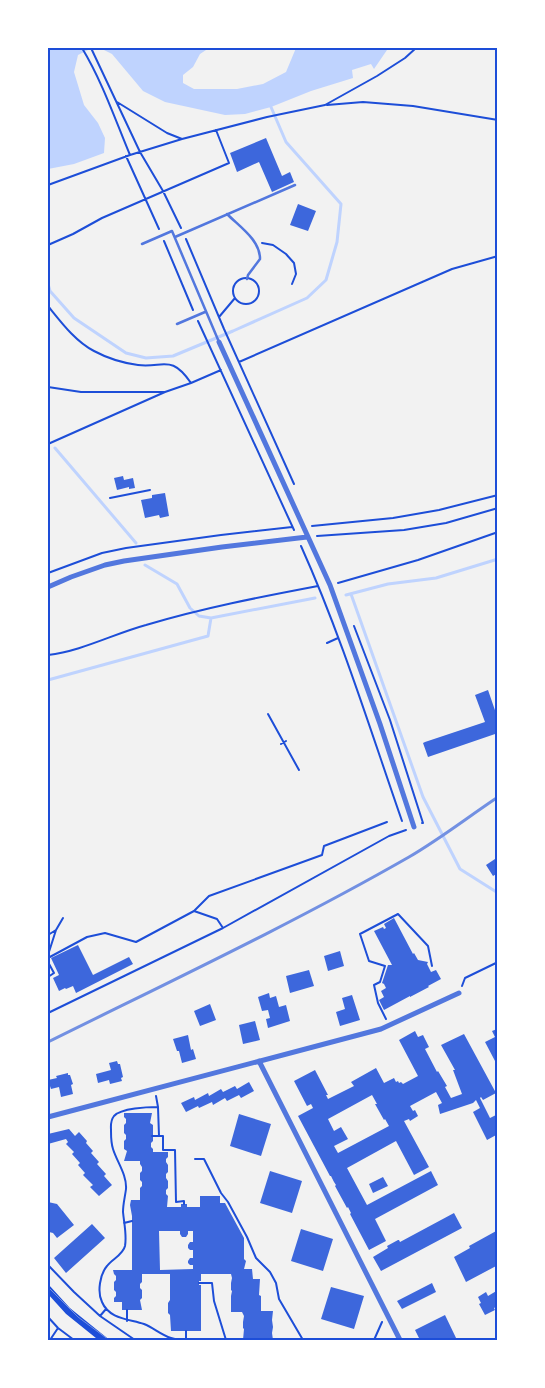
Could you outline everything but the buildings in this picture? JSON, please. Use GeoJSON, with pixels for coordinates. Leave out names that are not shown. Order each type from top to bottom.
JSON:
{"type":"FeatureCollection","features":[{"type":"Feature","properties":{"kind":"main road"},"geometry":{"type":"LineString","coordinates":[[48,1289],[68,1311],[104,1340]]}},
{"type":"Feature","properties":{"kind":"street"},"geometry":{"type":"LineString","coordinates":[[219,342],[330,585],[414,826]]}},
{"type":"Feature","properties":{"kind":"street"},"geometry":{"type":"LineString","coordinates":[[48,587],[97,568],[124,561],[307,536]]}},
{"type":"Feature","properties":{"kind":"street"},"geometry":{"type":"LineString","coordinates":[[48,1118],[381,1029],[459,993]]}},
{"type":"Feature","properties":{"kind":"street"},"geometry":{"type":"LineString","coordinates":[[259,1061],[400,1340]]}},
{"type":"Feature","properties":{"kind":"lane"},"geometry":{"type":"LineString","coordinates":[[174,237],[295,185]]}},
{"type":"Feature","properties":{"kind":"lane"},"geometry":{"type":"LineString","coordinates":[[227,214],[255,242],[260,252],[260,259],[247,279]]}},
{"type":"Feature","properties":{"kind":"lane"},"geometry":{"type":"LineString","coordinates":[[142,244],[172,231],[219,342]]}},
{"type":"Feature","properties":{"kind":"lane"},"geometry":{"type":"LineString","coordinates":[[177,324],[206,312]]}},
{"type":"Feature","properties":{"kind":"path"},"geometry":{"type":"LineString","coordinates":[[82,48],[110,106],[130,155]]}},
{"type":"Feature","properties":{"kind":"path"},"geometry":{"type":"LineString","coordinates":[[91,48],[140,152],[163,191],[183,232],[228,339]]}},
{"type":"Feature","properties":{"kind":"path"},"geometry":{"type":"LineString","coordinates":[[325,105],[405,58],[416,48]]}},
{"type":"Feature","properties":{"kind":"path"},"geometry":{"type":"LineString","coordinates":[[110,106],[117,102]]}},
{"type":"Feature","properties":{"kind":"path"},"geometry":{"type":"LineString","coordinates":[[117,102],[182,139]]}},
{"type":"Feature","properties":{"kind":"path"},"geometry":{"type":"LineString","coordinates":[[48,185],[126,156],[182,139],[287,112],[325,105],[363,102],[413,106],[498,120]]}},
{"type":"Feature","properties":{"kind":"path"},"geometry":{"type":"LineString","coordinates":[[48,245],[163,191],[229,163],[216,130]]}},
{"type":"Feature","properties":{"kind":"path"},"geometry":{"type":"LineString","coordinates":[[126,156],[209,346],[319,586],[402,821]]}},
{"type":"Feature","properties":{"kind":"path"},"geometry":{"type":"LineString","coordinates":[[255,242],[273,245],[294,263],[296,274],[292,284]]}},
{"type":"Feature","properties":{"kind":"path"},"geometry":{"type":"LineString","coordinates":[[48,444],[452,269],[498,256]]}},
{"type":"Feature","properties":{"kind":"path"},"geometry":{"type":"LineString","coordinates":[[247,279],[257,285],[257,298],[250,303],[242,303],[235,298],[233,290],[239,281],[247,279]]}},
{"type":"Feature","properties":{"kind":"path"},"geometry":{"type":"LineString","coordinates":[[219,317],[235,298]]}},
{"type":"Feature","properties":{"kind":"path"},"geometry":{"type":"LineString","coordinates":[[48,306],[72,335],[93,351],[119,361],[140,365],[174,365],[185,373],[191,383]]}},
{"type":"Feature","properties":{"kind":"path"},"geometry":{"type":"LineString","coordinates":[[48,387],[81,392],[165,392]]}},
{"type":"Feature","properties":{"kind":"path"},"geometry":{"type":"LineString","coordinates":[[110,498],[150,490]]}},
{"type":"Feature","properties":{"kind":"path"},"geometry":{"type":"LineString","coordinates":[[48,573],[102,553],[126,548],[221,534],[393,518],[439,510],[498,495]]}},
{"type":"Feature","properties":{"kind":"path"},"geometry":{"type":"LineString","coordinates":[[307,536],[404,530],[446,524],[498,508]]}},
{"type":"Feature","properties":{"kind":"path"},"geometry":{"type":"LineString","coordinates":[[48,655],[64,653],[128,630],[189,612],[330,585],[418,560],[498,532]]}},
{"type":"Feature","properties":{"kind":"path"},"geometry":{"type":"LineString","coordinates":[[327,643],[338,638]]}},
{"type":"Feature","properties":{"kind":"path"},"geometry":{"type":"LineString","coordinates":[[268,714],[299,770]]}},
{"type":"Feature","properties":{"kind":"path"},"geometry":{"type":"LineString","coordinates":[[48,958],[87,937],[105,933],[136,942],[194,911],[209,896],[322,855],[324,846],[386,822]]}},
{"type":"Feature","properties":{"kind":"path"},"geometry":{"type":"LineString","coordinates":[[48,1013],[223,928],[389,836],[406,830]]}},
{"type":"Feature","properties":{"kind":"path"},"geometry":{"type":"LineString","coordinates":[[194,911],[217,919],[223,928]]}},
{"type":"Feature","properties":{"kind":"path"},"geometry":{"type":"LineString","coordinates":[[390,1025],[378,1003],[374,985],[380,982],[385,966],[369,961],[360,934],[398,914],[428,946],[432,966]]}},
{"type":"Feature","properties":{"kind":"path"},"geometry":{"type":"LineString","coordinates":[[54,973],[48,958],[56,930],[63,918]]}},
{"type":"Feature","properties":{"kind":"path"},"geometry":{"type":"LineString","coordinates":[[48,935],[56,930]]}},
{"type":"Feature","properties":{"kind":"path"},"geometry":{"type":"LineString","coordinates":[[465,978],[498,962]]}},
{"type":"Feature","properties":{"kind":"path"},"geometry":{"type":"LineString","coordinates":[[48,977],[57,972]]}},
{"type":"Feature","properties":{"kind":"path"},"geometry":{"type":"LineString","coordinates":[[156,1098],[159,1136]]}},
{"type":"Feature","properties":{"kind":"path"},"geometry":{"type":"LineString","coordinates":[[158,1107],[128,1110],[115,1115],[111,1122],[113,1150],[126,1182],[124,1248],[107,1265],[101,1279],[100,1294],[101,1301],[106,1309],[127,1321],[155,1328],[171,1339],[186,1340],[186,1331]]}},
{"type":"Feature","properties":{"kind":"path"},"geometry":{"type":"LineString","coordinates":[[152,1136],[163,1136],[163,1150],[175,1150],[176,1202],[184,1201],[184,1204]]}},
{"type":"Feature","properties":{"kind":"path"},"geometry":{"type":"LineString","coordinates":[[195,1160],[204,1159],[221,1193],[247,1237],[256,1258],[273,1277],[276,1283],[278,1299],[303,1340]]}},
{"type":"Feature","properties":{"kind":"path"},"geometry":{"type":"LineString","coordinates":[[124,1223],[132,1222]]}},
{"type":"Feature","properties":{"kind":"path"},"geometry":{"type":"LineString","coordinates":[[48,1266],[100,1316],[135,1340]]}},
{"type":"Feature","properties":{"kind":"path"},"geometry":{"type":"LineString","coordinates":[[200,1282],[212,1282],[214,1301],[226,1340]]}},
{"type":"Feature","properties":{"kind":"path"},"geometry":{"type":"LineString","coordinates":[[100,1316],[106,1309]]}},
{"type":"Feature","properties":{"kind":"path"},"geometry":{"type":"LineString","coordinates":[[127,1310],[127,1321]]}},
{"type":"Feature","properties":{"kind":"path"},"geometry":{"type":"LineString","coordinates":[[374,1340],[386,1312]]}},
{"type":"Feature","properties":{"kind":"path"},"geometry":{"type":"LineString","coordinates":[[48,1318],[74,1340]]}},
{"type":"Feature","properties":{"kind":"path"},"geometry":{"type":"LineString","coordinates":[[50,1340],[58,1328]]}},
{"type":"Feature","properties":{"kind":"water"},"geometry":{"type":"Polygon","coordinates":[[[48,48],[92,48],[78,55],[74,72],[84,105],[98,123],[105,138],[104,153],[74,164],[48,169],[48,48]]]}},
{"type":"Feature","properties":{"kind":"water"},"geometry":{"type":"Polygon","coordinates":[[[100,48],[209,48],[200,54],[193,67],[183,75],[183,83],[194,89],[237,89],[263,84],[286,72],[296,48],[391,48],[387,50],[374,69],[371,64],[352,70],[353,78],[311,91],[271,107],[245,114],[225,115],[165,102],[143,91],[112,54],[100,48]]]}},
{"type":"Feature","properties":{"kind":"waterway"},"geometry":{"type":"LineString","coordinates":[[48,284],[50,291],[74,318],[126,353],[146,358],[173,356],[307,298],[326,280],[337,242],[341,204],[286,142],[271,107]]}},
{"type":"Feature","properties":{"kind":"waterway"},"geometry":{"type":"LineString","coordinates":[[55,448],[136,543]]}},
{"type":"Feature","properties":{"kind":"waterway"},"geometry":{"type":"LineString","coordinates":[[346,595],[388,584],[436,578],[498,559]]}},
{"type":"Feature","properties":{"kind":"waterway"},"geometry":{"type":"LineString","coordinates":[[145,565],[177,584],[190,608],[199,616],[211,618]]}},
{"type":"Feature","properties":{"kind":"waterway"},"geometry":{"type":"LineString","coordinates":[[351,594],[423,797],[460,869],[498,893]]}},
{"type":"Feature","properties":{"kind":"waterway"},"geometry":{"type":"LineString","coordinates":[[48,680],[208,636],[211,618],[315,598]]}},
{"type":"Feature","properties":{"kind":"tram line"},"geometry":{"type":"LineString","coordinates":[[48,1287],[78,1317],[109,1340]]}},
{"type":"Feature","properties":{"kind":"railway"},"geometry":{"type":"LineString","coordinates":[[48,1042],[230,952],[365,882],[420,850],[498,797]]}}]}
